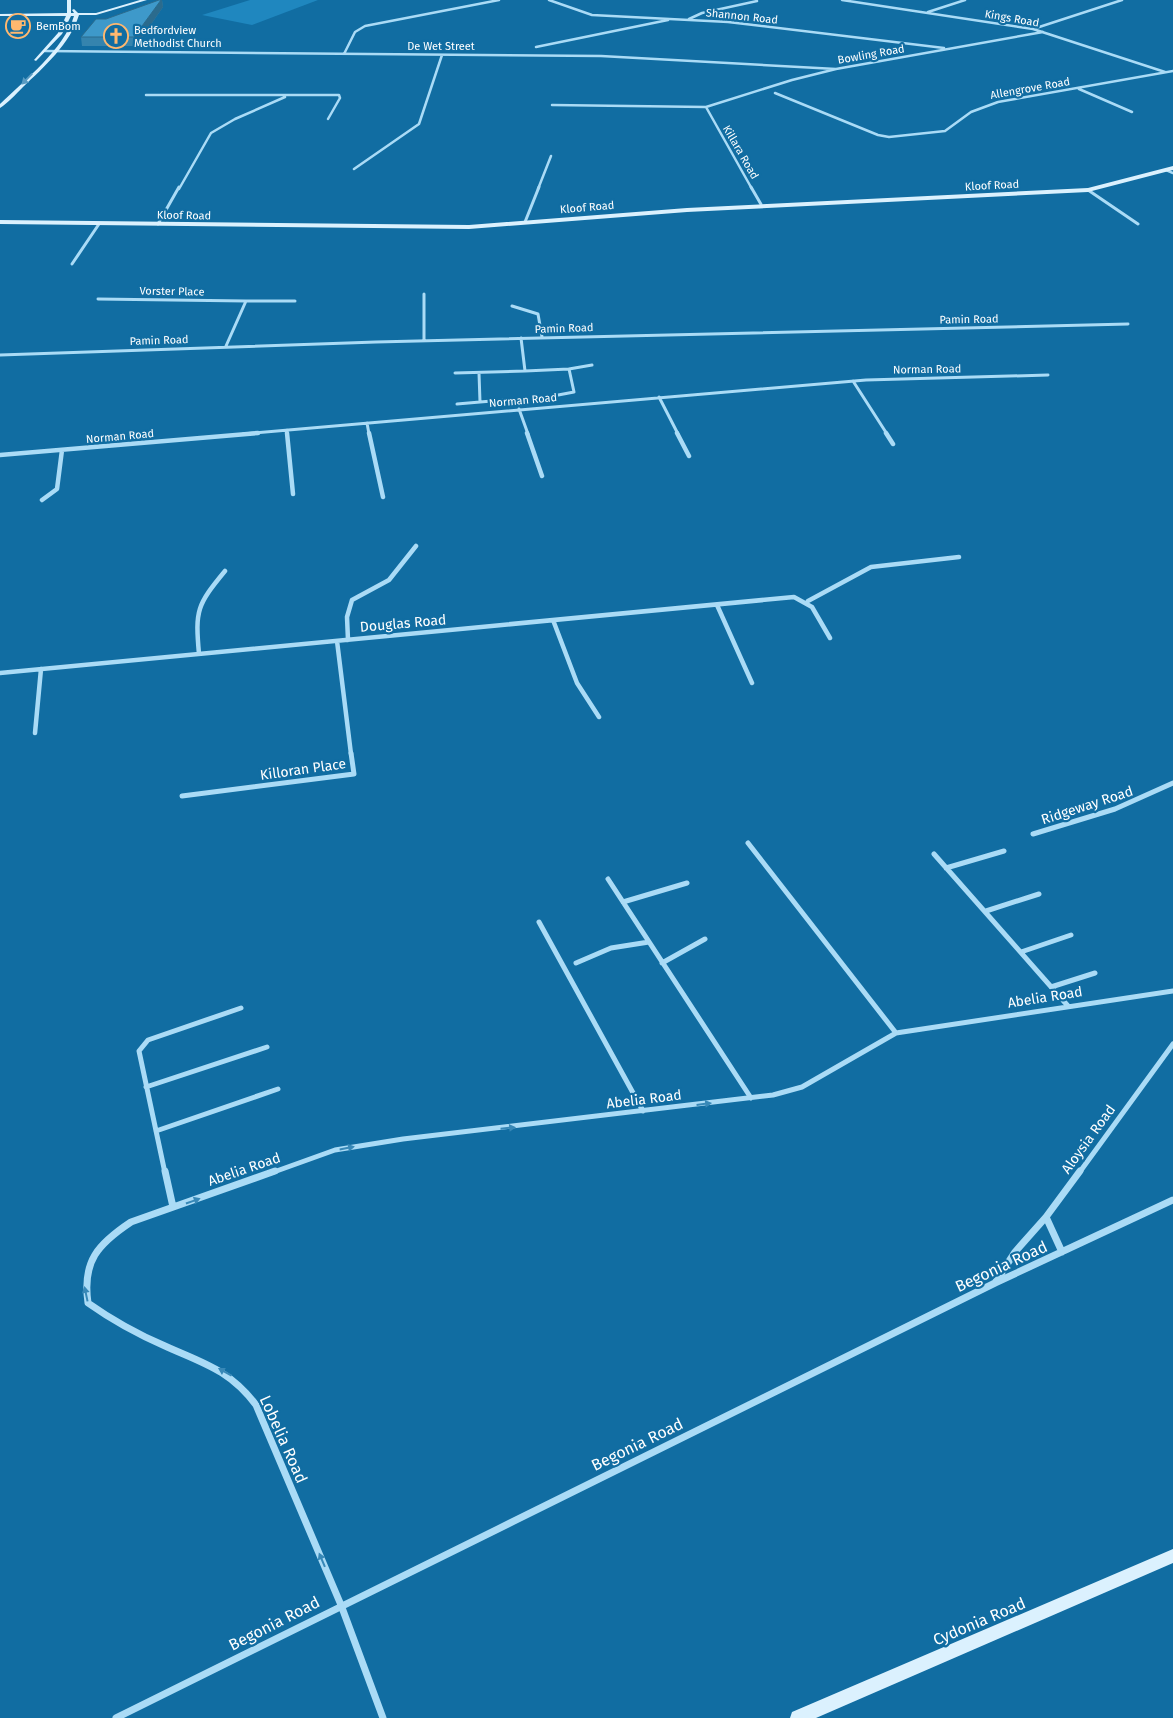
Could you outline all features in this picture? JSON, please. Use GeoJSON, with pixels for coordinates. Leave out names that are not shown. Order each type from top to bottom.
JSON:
{"type":"FeatureCollection","features":[{"type":"Feature","properties":{"kind":"main road"},"geometry":{"type":"LineString","coordinates":[[77,15],[128,0]]}},
{"type":"Feature","properties":{"kind":"main road"},"geometry":{"type":"LineString","coordinates":[[28,14],[60,7],[70,10],[77,15],[96,14],[145,0]]}},
{"type":"Feature","properties":{"kind":"main road"},"geometry":{"type":"LineString","coordinates":[[112,5],[122,7]]}},
{"type":"Feature","properties":{"kind":"main road"},"geometry":{"type":"LineString","coordinates":[[0,14],[54,14],[70,10]]}},
{"type":"Feature","properties":{"kind":"main road"},"geometry":{"type":"LineString","coordinates":[[31,66],[45,50],[70,10]]}},
{"type":"Feature","properties":{"kind":"main road"},"geometry":{"type":"LineString","coordinates":[[0,107],[55,51],[74,26],[77,15]]}},
{"type":"Feature","properties":{"kind":"main road","name":"Kloof Road"},"geometry":{"type":"LineString","coordinates":[[0,222],[426,228],[762,206],[1088,190],[1173,168]]}},
{"type":"Feature","properties":{"kind":"main road","name":"Cydonia Road"},"geometry":{"type":"LineString","coordinates":[[798,1718],[1173,1556]]}},
{"type":"Feature","properties":{"kind":"street"},"geometry":{"type":"LineString","coordinates":[[344,54],[354,32],[362,28],[499,0]]}},
{"type":"Feature","properties":{"kind":"street","name":"Shannon Road"},"geometry":{"type":"LineString","coordinates":[[549,0],[592,15],[728,22],[948,49]]}},
{"type":"Feature","properties":{"kind":"street","name":"Kings Road"},"geometry":{"type":"LineString","coordinates":[[842,0],[1033,29],[1167,72]]}},
{"type":"Feature","properties":{"kind":"street"},"geometry":{"type":"LineString","coordinates":[[925,13],[965,0]]}},
{"type":"Feature","properties":{"kind":"street"},"geometry":{"type":"LineString","coordinates":[[1033,29],[1122,0]]}},
{"type":"Feature","properties":{"kind":"street"},"geometry":{"type":"LineString","coordinates":[[688,19],[702,13],[757,1]]}},
{"type":"Feature","properties":{"kind":"street"},"geometry":{"type":"LineString","coordinates":[[536,47],[676,19]]}},
{"type":"Feature","properties":{"kind":"street","name":"Bowling Road"},"geometry":{"type":"LineString","coordinates":[[552,105],[706,107],[784,82],[836,69],[1044,32]]}},
{"type":"Feature","properties":{"kind":"street","name":"De Wet Street"},"geometry":{"type":"LineString","coordinates":[[45,50],[600,56],[836,69]]}},
{"type":"Feature","properties":{"kind":"street"},"geometry":{"type":"LineString","coordinates":[[354,169],[419,124],[442,55]]}},
{"type":"Feature","properties":{"kind":"street","name":"Allengrove Road"},"geometry":{"type":"LineString","coordinates":[[775,93],[878,135],[898,137],[945,131],[971,112],[993,103],[1167,72],[1173,73]]}},
{"type":"Feature","properties":{"kind":"street"},"geometry":{"type":"LineString","coordinates":[[1078,88],[1132,112]]}},
{"type":"Feature","properties":{"kind":"street"},"geometry":{"type":"LineString","coordinates":[[146,95],[339,95],[340,98],[328,119]]}},
{"type":"Feature","properties":{"kind":"street"},"geometry":{"type":"LineString","coordinates":[[158,224],[211,133],[235,119],[286,96]]}},
{"type":"Feature","properties":{"kind":"street","name":"Killara Road"},"geometry":{"type":"LineString","coordinates":[[706,107],[762,206]]}},
{"type":"Feature","properties":{"kind":"street"},"geometry":{"type":"LineString","coordinates":[[525,222],[551,156]]}},
{"type":"Feature","properties":{"kind":"street"},"geometry":{"type":"LineString","coordinates":[[1166,170],[1173,173]]}},
{"type":"Feature","properties":{"kind":"street"},"geometry":{"type":"LineString","coordinates":[[1088,190],[1138,224]]}},
{"type":"Feature","properties":{"kind":"street"},"geometry":{"type":"LineString","coordinates":[[72,264],[99,224]]}},
{"type":"Feature","properties":{"kind":"street"},"geometry":{"type":"LineString","coordinates":[[424,294],[424,340]]}},
{"type":"Feature","properties":{"kind":"street","name":"Vorster Place"},"geometry":{"type":"LineString","coordinates":[[98,299],[295,301]]}},
{"type":"Feature","properties":{"kind":"street"},"geometry":{"type":"LineString","coordinates":[[226,346],[246,301]]}},
{"type":"Feature","properties":{"kind":"street"},"geometry":{"type":"LineString","coordinates":[[512,306],[538,314],[542,338]]}},
{"type":"Feature","properties":{"kind":"street","name":"Pamin Road"},"geometry":{"type":"LineString","coordinates":[[0,355],[424,340],[1128,324]]}},
{"type":"Feature","properties":{"kind":"street"},"geometry":{"type":"LineString","coordinates":[[521,338],[525,371]]}},
{"type":"Feature","properties":{"kind":"street"},"geometry":{"type":"LineString","coordinates":[[455,373],[569,369],[592,366]]}},
{"type":"Feature","properties":{"kind":"street"},"geometry":{"type":"LineString","coordinates":[[553,396],[574,392],[569,369]]}},
{"type":"Feature","properties":{"kind":"street"},"geometry":{"type":"LineString","coordinates":[[479,373],[480,402]]}},
{"type":"Feature","properties":{"kind":"street","name":"Norman Road"},"geometry":{"type":"LineString","coordinates":[[0,455],[853,381],[1048,376]]}},
{"type":"Feature","properties":{"kind":"street"},"geometry":{"type":"LineString","coordinates":[[853,381],[893,444]]}},
{"type":"Feature","properties":{"kind":"street"},"geometry":{"type":"LineString","coordinates":[[659,397],[689,456]]}},
{"type":"Feature","properties":{"kind":"street"},"geometry":{"type":"LineString","coordinates":[[457,404],[504,400]]}},
{"type":"Feature","properties":{"kind":"street"},"geometry":{"type":"LineString","coordinates":[[519,410],[542,476]]}},
{"type":"Feature","properties":{"kind":"street"},"geometry":{"type":"LineString","coordinates":[[367,423],[383,497]]}},
{"type":"Feature","properties":{"kind":"street"},"geometry":{"type":"LineString","coordinates":[[287,430],[293,494]]}},
{"type":"Feature","properties":{"kind":"street"},"geometry":{"type":"LineString","coordinates":[[42,500],[57,489],[62,450]]}},
{"type":"Feature","properties":{"kind":"street"},"geometry":{"type":"LineString","coordinates":[[348,640],[347,617],[352,600],[389,580],[416,546]]}},
{"type":"Feature","properties":{"kind":"street"},"geometry":{"type":"LineString","coordinates":[[830,638],[808,601],[871,567],[959,557]]}},
{"type":"Feature","properties":{"kind":"street"},"geometry":{"type":"LineString","coordinates":[[199,654],[197,608],[225,571]]}},
{"type":"Feature","properties":{"kind":"street","name":"Douglas Road"},"geometry":{"type":"LineString","coordinates":[[0,673],[794,598],[808,601]]}},
{"type":"Feature","properties":{"kind":"street"},"geometry":{"type":"LineString","coordinates":[[717,605],[752,683]]}},
{"type":"Feature","properties":{"kind":"street"},"geometry":{"type":"LineString","coordinates":[[553,620],[577,683],[599,716]]}},
{"type":"Feature","properties":{"kind":"street","name":"Killoran Place"},"geometry":{"type":"LineString","coordinates":[[182,796],[354,774],[337,641]]}},
{"type":"Feature","properties":{"kind":"street"},"geometry":{"type":"LineString","coordinates":[[35,733],[41,669]]}},
{"type":"Feature","properties":{"kind":"street","name":"Ridgeway Road"},"geometry":{"type":"LineString","coordinates":[[1034,834],[1115,809],[1173,782]]}},
{"type":"Feature","properties":{"kind":"street"},"geometry":{"type":"LineString","coordinates":[[748,843],[896,1033]]}},
{"type":"Feature","properties":{"kind":"street"},"geometry":{"type":"LineString","coordinates":[[946,868],[1004,851]]}},
{"type":"Feature","properties":{"kind":"street"},"geometry":{"type":"LineString","coordinates":[[934,854],[1068,1006]]}},
{"type":"Feature","properties":{"kind":"street"},"geometry":{"type":"LineString","coordinates":[[608,879],[750,1098]]}},
{"type":"Feature","properties":{"kind":"street"},"geometry":{"type":"LineString","coordinates":[[623,902],[687,883]]}},
{"type":"Feature","properties":{"kind":"street"},"geometry":{"type":"LineString","coordinates":[[986,911],[1039,894]]}},
{"type":"Feature","properties":{"kind":"street"},"geometry":{"type":"LineString","coordinates":[[539,922],[643,1111]]}},
{"type":"Feature","properties":{"kind":"street"},"geometry":{"type":"LineString","coordinates":[[1020,952],[1071,935]]}},
{"type":"Feature","properties":{"kind":"street"},"geometry":{"type":"LineString","coordinates":[[662,963],[705,939]]}},
{"type":"Feature","properties":{"kind":"street"},"geometry":{"type":"LineString","coordinates":[[576,963],[611,948],[649,942]]}},
{"type":"Feature","properties":{"kind":"street"},"geometry":{"type":"LineString","coordinates":[[1051,987],[1095,973]]}},
{"type":"Feature","properties":{"kind":"street","name":"Abelia Road"},"geometry":{"type":"LineString","coordinates":[[115,1232],[131,1222],[335,1150],[402,1139],[750,1098],[796,1089],[896,1033],[1173,991]]}},
{"type":"Feature","properties":{"kind":"street"},"geometry":{"type":"LineString","coordinates":[[173,1208],[139,1050],[148,1040],[241,1008]]}},
{"type":"Feature","properties":{"kind":"street","name":"Aloysia Road"},"geometry":{"type":"LineString","coordinates":[[995,1283],[1015,1252],[1046,1217],[1173,1044]]}},
{"type":"Feature","properties":{"kind":"street"},"geometry":{"type":"LineString","coordinates":[[146,1087],[267,1047]]}},
{"type":"Feature","properties":{"kind":"street"},"geometry":{"type":"LineString","coordinates":[[156,1131],[278,1089]]}},
{"type":"Feature","properties":{"kind":"street","name":"Begonia Road"},"geometry":{"type":"LineString","coordinates":[[116,1718],[995,1283],[1173,1200]]}},
{"type":"Feature","properties":{"kind":"street"},"geometry":{"type":"LineString","coordinates":[[1046,1217],[1062,1252]]}},
{"type":"Feature","properties":{"kind":"street","name":"Lobelia Road"},"geometry":{"type":"LineString","coordinates":[[115,1232],[102,1243],[90,1261],[84,1285],[88,1303],[117,1323],[152,1341],[215,1366],[232,1376],[246,1389],[256,1405],[341,1605],[383,1718]]}},
{"type":"Feature","properties":{"kind":"shaded area"},"geometry":{"type":"Polygon","coordinates":[[[250,0],[318,0],[252,25],[202,15],[250,0]]]}},
{"type":"Feature","properties":{"kind":"building"},"geometry":{"type":"Polygon","coordinates":[[[161,0],[134,37],[81,37],[96,19],[106,19],[161,0]]]}},
{"type":"Feature","properties":{"kind":"place","name":"BemBom"},"geometry":{"type":"Point","coordinates":[18,26]}},
{"type":"Feature","properties":{"kind":"place","name":"Bedfordview Methodist Church"},"geometry":{"type":"Point","coordinates":[116,36]}}]}
